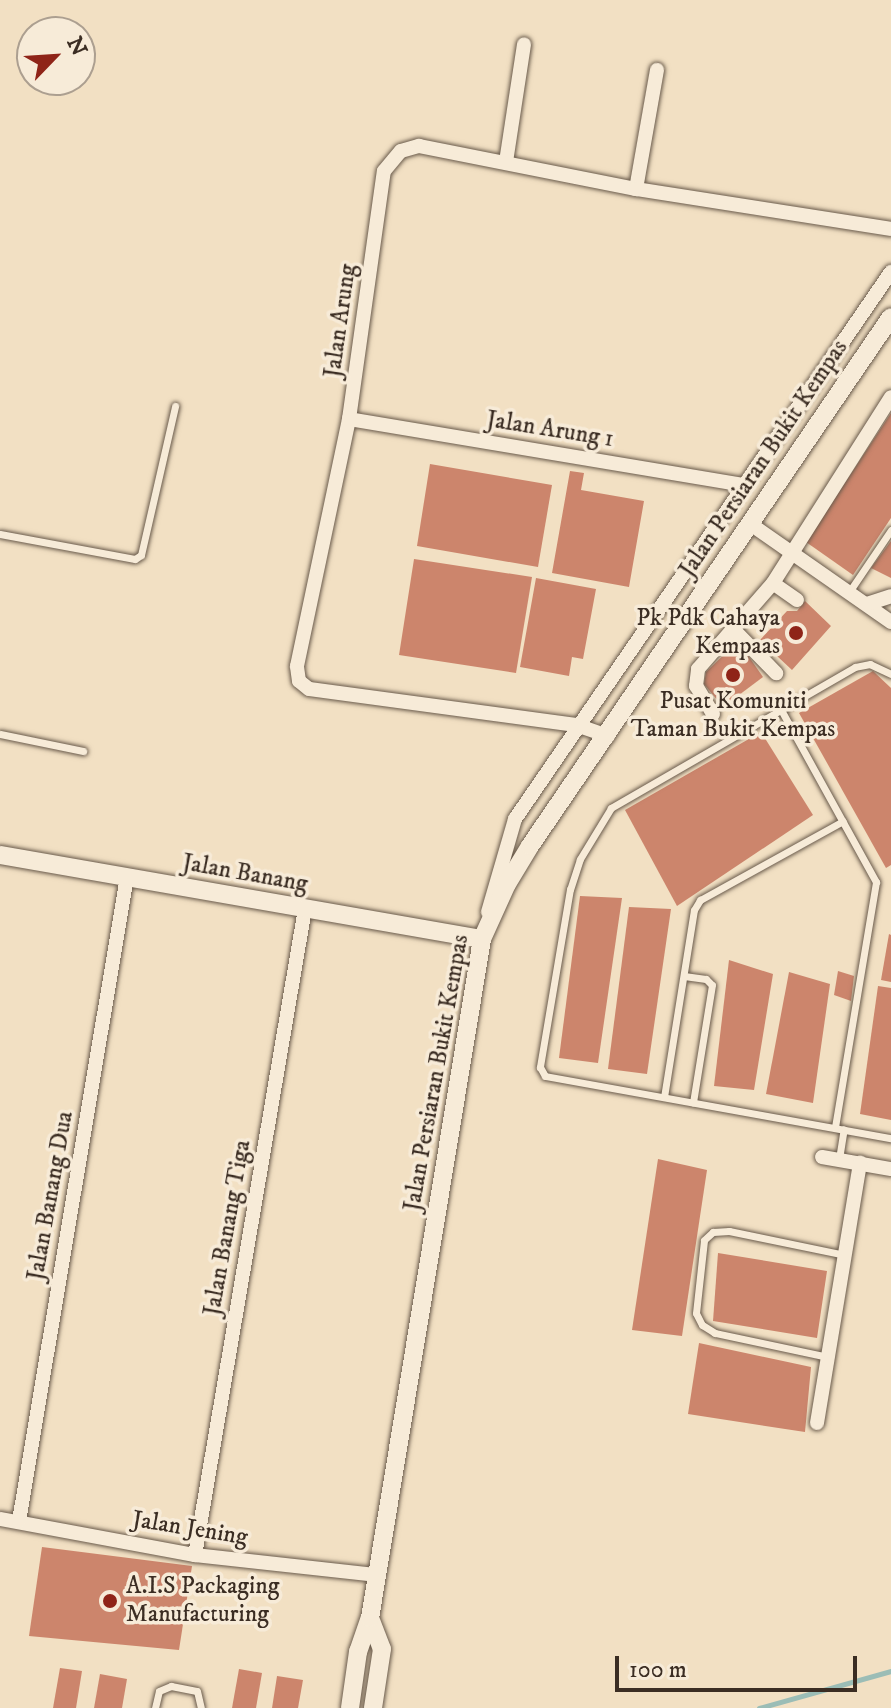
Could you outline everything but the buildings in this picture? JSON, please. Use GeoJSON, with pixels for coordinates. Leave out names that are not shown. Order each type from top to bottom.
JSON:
{"type":"FeatureCollection","features":[{"type":"Feature","properties":{"kind":"street"},"geometry":{"type":"LineString","coordinates":[[506,162],[524,44]]}},
{"type":"Feature","properties":{"kind":"street"},"geometry":{"type":"LineString","coordinates":[[636,189],[657,70]]}},
{"type":"Feature","properties":{"kind":"street","name":"Jalan Arung"},"geometry":{"type":"LineString","coordinates":[[608,736],[576,725],[309,689],[299,681],[297,666],[349,419],[384,171],[401,151],[419,146],[636,189],[891,229]]}},
{"type":"Feature","properties":{"kind":"street"},"geometry":{"type":"LineString","coordinates":[[482,939],[515,819],[576,725],[891,272]]}},
{"type":"Feature","properties":{"kind":"street","name":"Jalan Persiaran Bukit Kempas"},"geometry":{"type":"LineString","coordinates":[[350,1708],[358,1652],[370,1618],[482,939],[507,884],[891,317]]}},
{"type":"Feature","properties":{"kind":"street"},"geometry":{"type":"LineString","coordinates":[[713,714],[696,686],[698,669],[773,583],[793,555],[891,397]]}},
{"type":"Feature","properties":{"kind":"street","name":"Jalan Arung 1"},"geometry":{"type":"LineString","coordinates":[[349,419],[744,485]]}},
{"type":"Feature","properties":{"kind":"street"},"geometry":{"type":"LineString","coordinates":[[749,523],[891,622]]}},
{"type":"Feature","properties":{"kind":"street"},"geometry":{"type":"LineString","coordinates":[[773,583],[797,600]]}},
{"type":"Feature","properties":{"kind":"street"},"geometry":{"type":"LineString","coordinates":[[867,604],[891,596]]}},
{"type":"Feature","properties":{"kind":"street"},"geometry":{"type":"LineString","coordinates":[[733,629],[776,673]]}},
{"type":"Feature","properties":{"kind":"street","name":"Jalan Banang"},"geometry":{"type":"LineString","coordinates":[[0,855],[482,939]]}},
{"type":"Feature","properties":{"kind":"street","name":"Jalan Banang Dua"},"geometry":{"type":"LineString","coordinates":[[19,1521],[127,877]]}},
{"type":"Feature","properties":{"kind":"street","name":"Jalan Banang Tiga"},"geometry":{"type":"LineString","coordinates":[[195,1555],[305,909]]}},
{"type":"Feature","properties":{"kind":"street"},"geometry":{"type":"LineString","coordinates":[[822,1157],[891,1169]]}},
{"type":"Feature","properties":{"kind":"street"},"geometry":{"type":"LineString","coordinates":[[817,1423],[860,1163]]}},
{"type":"Feature","properties":{"kind":"street","name":"Jalan Jening"},"geometry":{"type":"LineString","coordinates":[[0,1519],[195,1555],[375,1575]]}},
{"type":"Feature","properties":{"kind":"street","name":"Jalan Persiaran Bukit Kempas"},"geometry":{"type":"LineString","coordinates":[[370,1618],[382,1649],[373,1708]]}},
{"type":"Feature","properties":{"kind":"lane"},"geometry":{"type":"LineString","coordinates":[[0,534],[135,559],[141,555],[175,406]]}},
{"type":"Feature","properties":{"kind":"lane"},"geometry":{"type":"LineString","coordinates":[[849,592],[891,530]]}},
{"type":"Feature","properties":{"kind":"lane"},"geometry":{"type":"LineString","coordinates":[[891,674],[870,664],[855,667],[611,808],[580,859],[570,889],[541,1073],[891,1138]]}},
{"type":"Feature","properties":{"kind":"lane"},"geometry":{"type":"LineString","coordinates":[[780,708],[876,882],[839,1128],[839,1159]]}},
{"type":"Feature","properties":{"kind":"lane"},"geometry":{"type":"LineString","coordinates":[[0,734],[83,751]]}},
{"type":"Feature","properties":{"kind":"lane"},"geometry":{"type":"LineString","coordinates":[[664,1097],[694,910],[700,900],[843,821]]}},
{"type":"Feature","properties":{"kind":"lane"},"geometry":{"type":"LineString","coordinates":[[684,976],[706,979],[712,985],[693,1102]]}},
{"type":"Feature","properties":{"kind":"lane"},"geometry":{"type":"LineString","coordinates":[[828,1357],[715,1333],[702,1325],[696,1305],[704,1240],[713,1232],[729,1231],[845,1255]]}},
{"type":"Feature","properties":{"kind":"lane"},"geometry":{"type":"LineString","coordinates":[[155,1708],[159,1691],[171,1686],[197,1691],[201,1708]]}},
{"type":"Feature","properties":{"kind":"waterway"},"geometry":{"type":"LineString","coordinates":[[759,1708],[891,1671]]}},
{"type":"Feature","properties":{"kind":"place","name":"Pk Pdk Cahaya Kempaas"},"geometry":{"type":"Point","coordinates":[796,633]}},
{"type":"Feature","properties":{"kind":"place","name":"Pusat Komuniti Taman Bukit Kempas"},"geometry":{"type":"Point","coordinates":[733,675]}},
{"type":"Feature","properties":{"kind":"place","name":"A.I.S Packaging Manufacturing"},"geometry":{"type":"Point","coordinates":[110,1601]}}]}
